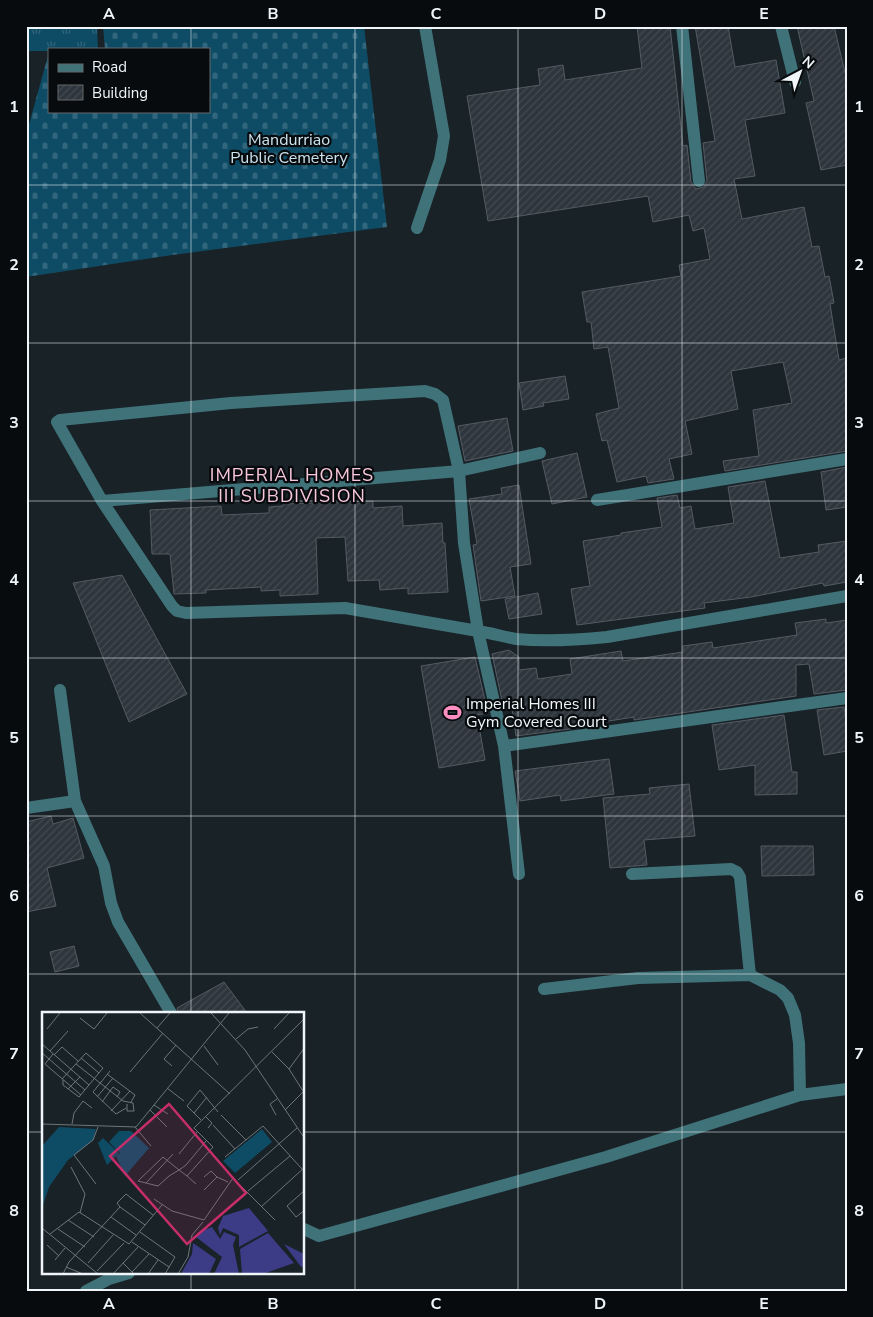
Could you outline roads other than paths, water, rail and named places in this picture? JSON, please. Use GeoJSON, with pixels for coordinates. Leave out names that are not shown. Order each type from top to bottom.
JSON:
{"type":"FeatureCollection","features":[{"type":"Feature","properties":{"kind":"street"},"geometry":{"type":"LineString","coordinates":[[417,228],[440,160],[444,136],[425,26]]}},
{"type":"Feature","properties":{"kind":"street"},"geometry":{"type":"LineString","coordinates":[[682,26],[699,181]]}},
{"type":"Feature","properties":{"kind":"street"},"geometry":{"type":"LineString","coordinates":[[781,26],[795,82]]}},
{"type":"Feature","properties":{"kind":"street"},"geometry":{"type":"LineString","coordinates":[[520,874],[504,746],[478,631],[464,543],[460,471],[442,400],[435,394],[425,391],[231,403],[60,420],[57,422],[102,501],[172,606],[186,613],[345,608],[478,631],[516,638],[570,641],[607,637],[847,596]]}},
{"type":"Feature","properties":{"kind":"street"},"geometry":{"type":"LineString","coordinates":[[102,501],[460,471],[540,453]]}},
{"type":"Feature","properties":{"kind":"street"},"geometry":{"type":"LineString","coordinates":[[597,500],[847,459]]}},
{"type":"Feature","properties":{"kind":"street"},"geometry":{"type":"LineString","coordinates":[[60,690],[75,801],[104,866],[111,903],[118,922],[170,1012]]}},
{"type":"Feature","properties":{"kind":"street"},"geometry":{"type":"LineString","coordinates":[[504,746],[847,698]]}},
{"type":"Feature","properties":{"kind":"street"},"geometry":{"type":"LineString","coordinates":[[26,808],[75,801]]}},
{"type":"Feature","properties":{"kind":"street"},"geometry":{"type":"LineString","coordinates":[[632,874],[731,869],[737,872],[740,878],[750,975]]}},
{"type":"Feature","properties":{"kind":"street"},"geometry":{"type":"LineString","coordinates":[[544,989],[638,978],[750,975],[780,990],[788,998],[792,1006],[798,1042],[800,1095]]}},
{"type":"Feature","properties":{"kind":"street"},"geometry":{"type":"LineString","coordinates":[[305,1241],[606,1157],[800,1095],[847,1089]]}},
{"type":"Feature","properties":{"kind":"street"},"geometry":{"type":"LineString","coordinates":[[305,1229],[319,1236]]}},
{"type":"Feature","properties":{"kind":"street"},"geometry":{"type":"LineString","coordinates":[[86,1291],[109,1279],[126,1274]]}},
{"type":"Feature","properties":{"kind":"place","name":"Imperial Homes III Gym Covered Court"},"geometry":{"type":"Point","coordinates":[452,713]}},
{"type":"Feature","properties":{"kind":"district","name":"IMPERIAL HOMES III SUBDIVISION"},"geometry":{"type":"Point","coordinates":[292,485]}},
{"type":"Feature","properties":{"kind":"park label","name":"Mandurriao Public Cemetery"},"geometry":{"type":"Point","coordinates":[289,149]}}]}
